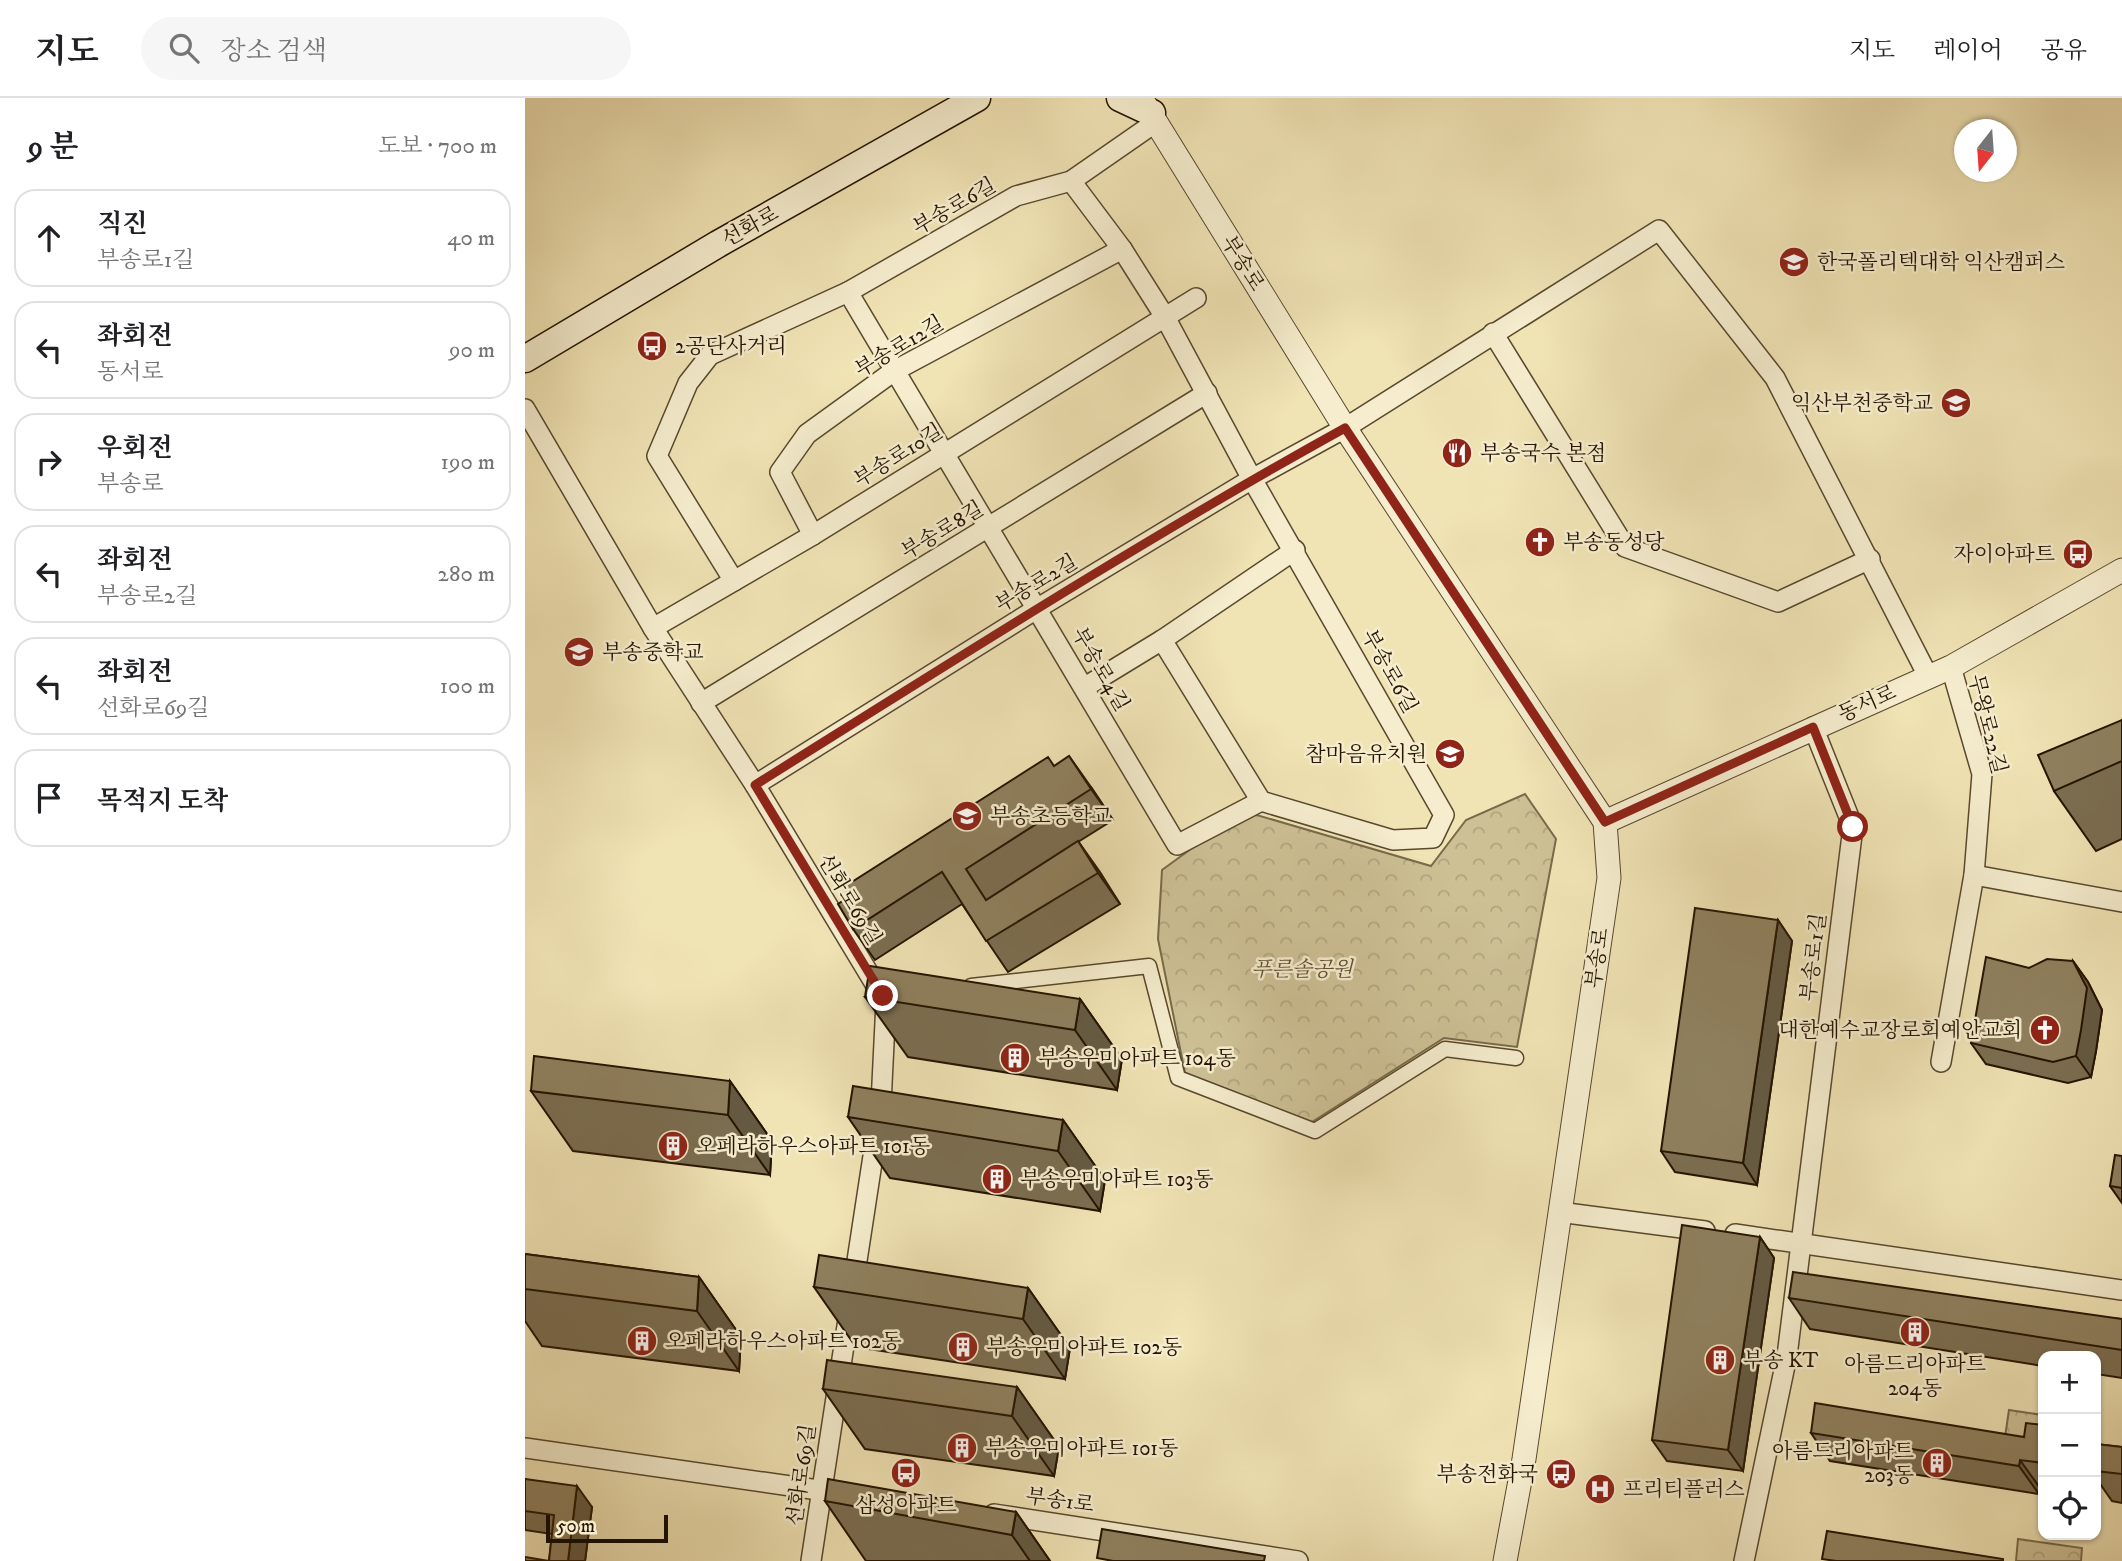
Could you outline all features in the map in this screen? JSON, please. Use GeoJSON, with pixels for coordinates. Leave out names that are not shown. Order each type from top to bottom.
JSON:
{"type":"FeatureCollection","features":[{"type":"Feature","properties":{"kind":"main road","name":"선화로"},"geometry":{"type":"LineString","coordinates":[[525,359],[718,244],[977,98]]}},
{"type":"Feature","properties":{"kind":"main road"},"geometry":{"type":"LineString","coordinates":[[1120,98],[1151,108]]}},
{"type":"Feature","properties":{"kind":"street"},"geometry":{"type":"LineString","coordinates":[[1071,181],[1151,108]]}},
{"type":"Feature","properties":{"kind":"street","name":"부송로"},"geometry":{"type":"LineString","coordinates":[[1151,108],[1345,428],[1605,822],[1609,878],[1524,1459],[1505,1561]]}},
{"type":"Feature","properties":{"kind":"street","name":"부송로6길"},"geometry":{"type":"LineString","coordinates":[[734,581],[657,456],[688,383],[710,355],[848,292],[1016,196],[1071,181],[1122,249],[1165,317],[1252,479],[1444,815],[1433,838],[1393,840],[1261,801]]}},
{"type":"Feature","properties":{"kind":"street"},"geometry":{"type":"LineString","coordinates":[[1345,428],[1659,230],[1775,378],[1870,559],[1928,677]]}},
{"type":"Feature","properties":{"kind":"street","name":"부송로12길"},"geometry":{"type":"LineString","coordinates":[[813,535],[780,472],[807,434],[894,371],[1122,249]]}},
{"type":"Feature","properties":{"kind":"street","name":"부송로4길"},"geometry":{"type":"LineString","coordinates":[[848,292],[1177,845],[1261,801]]}},
{"type":"Feature","properties":{"kind":"street","name":"부송로10길"},"geometry":{"type":"LineString","coordinates":[[653,628],[813,535],[1196,298]]}},
{"type":"Feature","properties":{"kind":"street"},"geometry":{"type":"LineString","coordinates":[[1493,333],[1625,547],[1778,602],[1870,559]]}},
{"type":"Feature","properties":{"kind":"street","name":"부송로8길"},"geometry":{"type":"LineString","coordinates":[[701,704],[1207,393]]}},
{"type":"Feature","properties":{"kind":"street","name":"선화로69길"},"geometry":{"type":"LineString","coordinates":[[525,409],[653,628],[889,996],[886,1002],[881,1104],[811,1561]]}},
{"type":"Feature","properties":{"kind":"street","name":"부송로2길"},"geometry":{"type":"LineString","coordinates":[[755,785],[1038,608],[1252,479],[1345,428]]}},
{"type":"Feature","properties":{"kind":"street"},"geometry":{"type":"LineString","coordinates":[[1085,687],[1162,640],[1295,551]]}},
{"type":"Feature","properties":{"kind":"street","name":"동서로"},"geometry":{"type":"LineString","coordinates":[[1605,822],[1951,667],[2122,570]]}},
{"type":"Feature","properties":{"kind":"street"},"geometry":{"type":"LineString","coordinates":[[1162,640],[1261,801]]}},
{"type":"Feature","properties":{"kind":"street","name":"무왕로22길"},"geometry":{"type":"LineString","coordinates":[[1941,1062],[1974,875],[1982,775],[1951,667]]}},
{"type":"Feature","properties":{"kind":"street","name":"부송로1길"},"geometry":{"type":"LineString","coordinates":[[1744,1561],[1787,1356],[1799,1242],[1853,827],[1813,727]]}},
{"type":"Feature","properties":{"kind":"street"},"geometry":{"type":"LineString","coordinates":[[1974,875],[2122,902]]}},
{"type":"Feature","properties":{"kind":"street"},"geometry":{"type":"LineString","coordinates":[[962,987],[1149,967],[1178,1079],[1315,1131],[1445,1049],[1517,1058]]}},
{"type":"Feature","properties":{"kind":"street"},"geometry":{"type":"LineString","coordinates":[[1559,1212],[1799,1242],[2122,1290]]}},
{"type":"Feature","properties":{"kind":"street"},"geometry":{"type":"LineString","coordinates":[[525,1448],[849,1494]]}},
{"type":"Feature","properties":{"kind":"street","name":"부송1로"},"geometry":{"type":"LineString","coordinates":[[972,1511],[1298,1561]]}},
{"type":"Feature","properties":{"kind":"green space","name":"푸른솔공원"},"geometry":{"type":"Polygon","coordinates":[[[1525,794],[1556,839],[1517,1047],[1444,1038],[1312,1122],[1185,1073],[1158,939],[1162,870],[1243,811],[1431,866],[1466,820],[1525,794]]]}},
{"type":"Feature","properties":{"kind":"green space"},"geometry":{"type":"Polygon","coordinates":[[[2009,1410],[2038,1414],[2038,1443],[2005,1437],[2009,1410]]]}},
{"type":"Feature","properties":{"kind":"green space"},"geometry":{"type":"Polygon","coordinates":[[[2018,1539],[2082,1548],[2081,1561],[2016,1561],[2018,1539]]]}},
{"type":"Feature","properties":{"kind":"building"},"geometry":{"type":"Polygon","coordinates":[[[2122,720],[2122,761],[2054,791],[2038,755],[2122,720]]]}},
{"type":"Feature","properties":{"kind":"building"},"geometry":{"type":"Polygon","coordinates":[[[1069,756],[1091,789],[966,869],[986,900],[1078,841],[1098,873],[986,941],[942,872],[853,929],[838,904],[850,896],[844,887],[1048,757],[1054,766],[1069,756]]]}},
{"type":"Feature","properties":{"kind":"building"},"geometry":{"type":"Polygon","coordinates":[[[1695,908],[1778,920],[1743,1163],[1661,1151],[1695,908]]]}},
{"type":"Feature","properties":{"kind":"building","name":"대한예수교장로회예안교회"},"geometry":{"type":"Polygon","coordinates":[[[1986,957],[2029,968],[2047,959],[2073,961],[2087,988],[2076,1056],[2053,1062],[1971,1043],[1986,957]]]}},
{"type":"Feature","properties":{"kind":"building"},"geometry":{"type":"Polygon","coordinates":[[[870,966],[1080,999],[1075,1030],[865,997],[870,966]]]}},
{"type":"Feature","properties":{"kind":"building"},"geometry":{"type":"Polygon","coordinates":[[[534,1056],[730,1081],[728,1115],[531,1091],[534,1056]]]}},
{"type":"Feature","properties":{"kind":"building"},"geometry":{"type":"Polygon","coordinates":[[[853,1086],[1063,1120],[1058,1151],[848,1117],[853,1086]]]}},
{"type":"Feature","properties":{"kind":"building"},"geometry":{"type":"Polygon","coordinates":[[[2115,1155],[2122,1156],[2122,1188],[2110,1186],[2115,1155]]]}},
{"type":"Feature","properties":{"kind":"building","name":"부송 KT"},"geometry":{"type":"Polygon","coordinates":[[[1682,1225],[1760,1237],[1728,1450],[1652,1440],[1682,1225]]]}},
{"type":"Feature","properties":{"kind":"building"},"geometry":{"type":"Polygon","coordinates":[[[525,1254],[699,1277],[697,1311],[525,1289],[525,1254]]]}},
{"type":"Feature","properties":{"kind":"building"},"geometry":{"type":"Polygon","coordinates":[[[819,1255],[1028,1288],[1023,1319],[814,1287],[819,1255]]]}},
{"type":"Feature","properties":{"kind":"building"},"geometry":{"type":"Polygon","coordinates":[[[1793,1272],[2122,1319],[2122,1350],[1789,1298],[1793,1272]]]}},
{"type":"Feature","properties":{"kind":"building"},"geometry":{"type":"Polygon","coordinates":[[[827,1360],[1017,1387],[1012,1416],[823,1389],[827,1360]]]}},
{"type":"Feature","properties":{"kind":"building"},"geometry":{"type":"Polygon","coordinates":[[[1815,1403],[2024,1437],[2026,1423],[2038,1424],[2038,1462],[2020,1460],[2019,1466],[1811,1433],[1815,1403]]]}},
{"type":"Feature","properties":{"kind":"building"},"geometry":{"type":"Polygon","coordinates":[[[2101,1445],[2122,1447],[2122,1474],[2101,1472],[2101,1445]]]}},
{"type":"Feature","properties":{"kind":"building"},"geometry":{"type":"Polygon","coordinates":[[[525,1479],[577,1486],[568,1561],[549,1561],[554,1515],[525,1511],[525,1479]]]}},
{"type":"Feature","properties":{"kind":"building"},"geometry":{"type":"Polygon","coordinates":[[[828,1479],[1016,1512],[1012,1535],[825,1501],[828,1479]]]}},
{"type":"Feature","properties":{"kind":"building"},"geometry":{"type":"Polygon","coordinates":[[[1102,1529],[1265,1556],[1264,1561],[1113,1561],[1097,1558],[1102,1529]]]}},
{"type":"Feature","properties":{"kind":"building"},"geometry":{"type":"Polygon","coordinates":[[[1827,1531],[2003,1559],[2003,1561],[1822,1559],[1827,1531]]]}},
{"type":"Feature","properties":{"kind":"building"},"geometry":{"type":"Polygon","coordinates":[[[525,1557],[549,1561],[525,1561],[525,1557]]]}},
{"type":"Feature","properties":{"kind":"place","name":"한국폴리텍대학 익산캠퍼스"},"geometry":{"type":"Point","coordinates":[1794,262]}},
{"type":"Feature","properties":{"kind":"place","name":"2공단사거리"},"geometry":{"type":"Point","coordinates":[652,346]}},
{"type":"Feature","properties":{"kind":"place","name":"익산부천중학교"},"geometry":{"type":"Point","coordinates":[1956,403]}},
{"type":"Feature","properties":{"kind":"place","name":"부송국수 본점"},"geometry":{"type":"Point","coordinates":[1457,453]}},
{"type":"Feature","properties":{"kind":"place","name":"부송동성당"},"geometry":{"type":"Point","coordinates":[1540,542]}},
{"type":"Feature","properties":{"kind":"place","name":"자이아파트"},"geometry":{"type":"Point","coordinates":[2078,554]}},
{"type":"Feature","properties":{"kind":"place","name":"부송중학교"},"geometry":{"type":"Point","coordinates":[579,652]}},
{"type":"Feature","properties":{"kind":"place","name":"참마음유치원"},"geometry":{"type":"Point","coordinates":[1450,754]}},
{"type":"Feature","properties":{"kind":"place","name":"부송초등학교"},"geometry":{"type":"Point","coordinates":[967,816]}},
{"type":"Feature","properties":{"kind":"place","name":"대한예수교장로회예안교회"},"geometry":{"type":"Point","coordinates":[2045,1030]}},
{"type":"Feature","properties":{"kind":"place","name":"부송우미아파트 104동"},"geometry":{"type":"Point","coordinates":[1015,1058]}},
{"type":"Feature","properties":{"kind":"place","name":"오페라하우스아파트 101동"},"geometry":{"type":"Point","coordinates":[673,1146]}},
{"type":"Feature","properties":{"kind":"place","name":"부송우미아파트 103동"},"geometry":{"type":"Point","coordinates":[997,1179]}},
{"type":"Feature","properties":{"kind":"place","name":"아름드리아파트 204동"},"geometry":{"type":"Point","coordinates":[1915,1332]}},
{"type":"Feature","properties":{"kind":"place","name":"오페라하우스아파트 102동"},"geometry":{"type":"Point","coordinates":[642,1341]}},
{"type":"Feature","properties":{"kind":"place","name":"부송우미아파트 102동"},"geometry":{"type":"Point","coordinates":[963,1347]}},
{"type":"Feature","properties":{"kind":"place","name":"부송 KT"},"geometry":{"type":"Point","coordinates":[1720,1360]}},
{"type":"Feature","properties":{"kind":"place","name":"부송우미아파트 101동"},"geometry":{"type":"Point","coordinates":[962,1448]}},
{"type":"Feature","properties":{"kind":"place","name":"아름드리아파트 203동"},"geometry":{"type":"Point","coordinates":[1937,1463]}},
{"type":"Feature","properties":{"kind":"place","name":"삼성아파트"},"geometry":{"type":"Point","coordinates":[906,1473]}},
{"type":"Feature","properties":{"kind":"place","name":"부송전화국"},"geometry":{"type":"Point","coordinates":[1561,1474]}},
{"type":"Feature","properties":{"kind":"place","name":"프리티플러스"},"geometry":{"type":"Point","coordinates":[1600,1489]}},
{"type":"Feature","properties":{"kind":"route"},"geometry":{"type":"LineString","coordinates":[[883,996],[755,785],[1038,608],[1252,479],[1345,428],[1605,822],[1813,727],[1853,827]]}}]}
